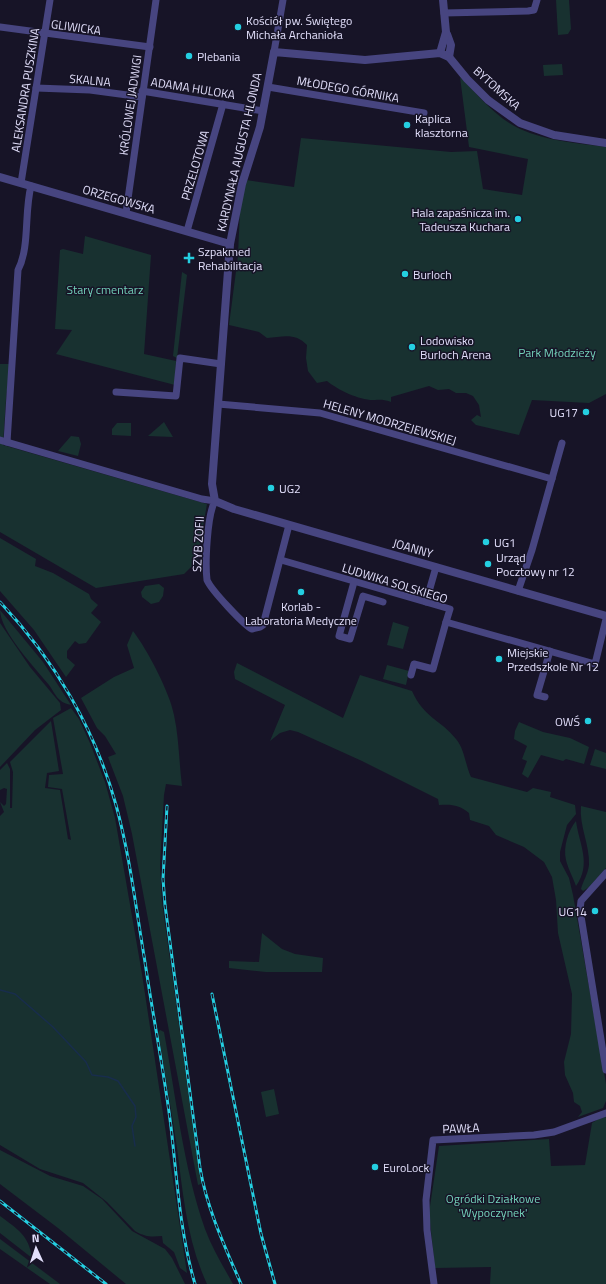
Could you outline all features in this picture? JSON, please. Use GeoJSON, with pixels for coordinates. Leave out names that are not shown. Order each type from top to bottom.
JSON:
{"type":"FeatureCollection","features":[{"type":"Feature","properties":{"kind":"street","name":"ALEKSANDRA PUSZKINA"},"geometry":{"type":"LineString","coordinates":[[21,183],[50,0]]}},
{"type":"Feature","properties":{"kind":"street","name":"KRÓLOWEJ JADWIGI"},"geometry":{"type":"LineString","coordinates":[[126,213],[156,0]]}},
{"type":"Feature","properties":{"kind":"street","name":"KARDYNAŁA AUGUSTA HLONDA"},"geometry":{"type":"LineString","coordinates":[[215,501],[212,484],[230,244],[242,184],[264,111],[283,0]]}},
{"type":"Feature","properties":{"kind":"street"},"geometry":{"type":"LineString","coordinates":[[274,52],[365,60],[445,55],[446,32],[443,0]]}},
{"type":"Feature","properties":{"kind":"street"},"geometry":{"type":"LineString","coordinates":[[444,13],[528,11],[534,10],[536,0]]}},
{"type":"Feature","properties":{"kind":"street","name":"GLIWICKA"},"geometry":{"type":"LineString","coordinates":[[0,27],[150,47]]}},
{"type":"Feature","properties":{"kind":"street","name":"BYTOMSKA"},"geometry":{"type":"LineString","coordinates":[[445,55],[478,90],[517,122],[554,135],[606,143]]}},
{"type":"Feature","properties":{"kind":"street","name":"MŁODEGO GÓRNIKA"},"geometry":{"type":"LineString","coordinates":[[268,87],[424,113]]}},
{"type":"Feature","properties":{"kind":"street","name":"SKALNA"},"geometry":{"type":"LineString","coordinates":[[36,88],[142,94]]}},
{"type":"Feature","properties":{"kind":"street","name":"ADAMA HULOKA"},"geometry":{"type":"LineString","coordinates":[[142,94],[223,104],[264,111]]}},
{"type":"Feature","properties":{"kind":"street","name":"PRZELOTOWA"},"geometry":{"type":"LineString","coordinates":[[188,231],[223,104]]}},
{"type":"Feature","properties":{"kind":"street","name":"ORZEGOWSKA"},"geometry":{"type":"LineString","coordinates":[[0,177],[230,244]]}},
{"type":"Feature","properties":{"kind":"street"},"geometry":{"type":"LineString","coordinates":[[31,186],[27,203],[23,259],[18,270],[4,441],[202,500],[215,501]]}},
{"type":"Feature","properties":{"kind":"street"},"geometry":{"type":"LineString","coordinates":[[116,392],[176,396],[180,358],[221,364]]}},
{"type":"Feature","properties":{"kind":"street","name":"HELENY MODRZEJEWSKIEJ"},"geometry":{"type":"LineString","coordinates":[[218,404],[320,413],[552,479]]}},
{"type":"Feature","properties":{"kind":"street"},"geometry":{"type":"LineString","coordinates":[[518,591],[532,550],[562,443]]}},
{"type":"Feature","properties":{"kind":"street","name":"JOANNY"},"geometry":{"type":"LineString","coordinates":[[215,501],[234,509],[606,616]]}},
{"type":"Feature","properties":{"kind":"street","name":"SZYB ZOFII"},"geometry":{"type":"LineString","coordinates":[[215,501],[211,508],[209,520],[207,580],[219,598],[250,628],[256,629],[263,625],[281,560]]}},
{"type":"Feature","properties":{"kind":"street"},"geometry":{"type":"LineString","coordinates":[[281,560],[289,525]]}},
{"type":"Feature","properties":{"kind":"street","name":"LUDWIKA SOLSKIEGO"},"geometry":{"type":"LineString","coordinates":[[281,560],[450,609],[446,622],[595,664],[606,620]]}},
{"type":"Feature","properties":{"kind":"street"},"geometry":{"type":"LineString","coordinates":[[426,602],[436,567]]}},
{"type":"Feature","properties":{"kind":"street"},"geometry":{"type":"LineString","coordinates":[[354,582],[339,636],[350,639],[363,596],[384,602]]}},
{"type":"Feature","properties":{"kind":"street"},"geometry":{"type":"LineString","coordinates":[[411,675],[414,664],[433,669],[446,622]]}},
{"type":"Feature","properties":{"kind":"street"},"geometry":{"type":"LineString","coordinates":[[545,697],[538,695],[550,651]]}},
{"type":"Feature","properties":{"kind":"street"},"geometry":{"type":"LineString","coordinates":[[606,873],[581,901],[580,910],[606,1070]]}},
{"type":"Feature","properties":{"kind":"street","name":"PAWŁA"},"geometry":{"type":"LineString","coordinates":[[434,1284],[427,1230],[426,1200],[433,1140],[534,1135],[554,1132],[606,1113]]}},
{"type":"Feature","properties":{"kind":"green space"},"geometry":{"type":"Polygon","coordinates":[[[556,0],[569,0],[571,29],[568,34],[558,35],[556,0]]]}},
{"type":"Feature","properties":{"kind":"green space"},"geometry":{"type":"Polygon","coordinates":[[[562,64],[563,75],[544,76],[543,65],[562,64]]]}},
{"type":"Feature","properties":{"kind":"green space","name":"Park Młodzieży"},"geometry":{"type":"Polygon","coordinates":[[[460,77],[503,119],[520,129],[551,139],[606,147],[606,394],[589,403],[532,400],[519,435],[476,425],[471,420],[477,415],[481,417],[479,405],[473,396],[466,393],[456,393],[449,389],[438,390],[429,386],[391,397],[391,402],[383,400],[367,400],[343,391],[327,381],[317,383],[308,371],[306,358],[307,345],[298,338],[283,336],[267,338],[259,332],[229,325],[238,256],[240,208],[246,180],[294,187],[301,138],[451,152],[477,151],[483,189],[522,195],[528,159],[469,147],[460,77]]]}},
{"type":"Feature","properties":{"kind":"green space","name":"Stary cmentarz"},"geometry":{"type":"Polygon","coordinates":[[[85,236],[151,255],[144,354],[176,361],[175,385],[56,354],[72,330],[55,329],[60,250],[63,249],[83,254],[85,236]]]}},
{"type":"Feature","properties":{"kind":"green space"},"geometry":{"type":"Polygon","coordinates":[[[182,272],[187,275],[177,358],[173,356],[182,272]]]}},
{"type":"Feature","properties":{"kind":"green space"},"geometry":{"type":"Polygon","coordinates":[[[0,364],[10,364],[3,445],[207,504],[197,561],[184,574],[96,588],[0,532],[0,364]]]}},
{"type":"Feature","properties":{"kind":"green space"},"geometry":{"type":"Polygon","coordinates":[[[164,422],[173,437],[148,436],[164,422]]]}},
{"type":"Feature","properties":{"kind":"green space"},"geometry":{"type":"Polygon","coordinates":[[[117,423],[131,423],[131,436],[112,435],[112,429],[117,423]]]}},
{"type":"Feature","properties":{"kind":"green space"},"geometry":{"type":"Polygon","coordinates":[[[71,436],[79,437],[81,444],[78,456],[58,451],[71,436]]]}},
{"type":"Feature","properties":{"kind":"green space"},"geometry":{"type":"Polygon","coordinates":[[[0,538],[36,559],[35,566],[53,573],[89,594],[91,599],[98,605],[91,613],[101,622],[86,643],[79,644],[75,641],[67,651],[67,658],[75,665],[66,677],[34,630],[0,591],[0,538]]]}},
{"type":"Feature","properties":{"kind":"green space"},"geometry":{"type":"Polygon","coordinates":[[[159,584],[164,588],[163,596],[159,602],[151,604],[142,597],[141,592],[145,586],[159,584]]]}},
{"type":"Feature","properties":{"kind":"green space"},"geometry":{"type":"Polygon","coordinates":[[[0,610],[43,662],[71,705],[64,703],[55,695],[49,685],[19,649],[6,628],[0,610]]]}},
{"type":"Feature","properties":{"kind":"green space"},"geometry":{"type":"Polygon","coordinates":[[[393,622],[409,627],[403,649],[387,645],[393,622]]]}},
{"type":"Feature","properties":{"kind":"green space"},"geometry":{"type":"Polygon","coordinates":[[[0,623],[30,667],[60,703],[61,710],[35,730],[0,767],[0,623]]]}},
{"type":"Feature","properties":{"kind":"green space"},"geometry":{"type":"Polygon","coordinates":[[[133,631],[151,660],[168,695],[172,706],[177,732],[182,786],[166,784],[160,866],[162,902],[201,1184],[198,1185],[132,834],[123,796],[108,757],[116,754],[105,736],[97,728],[81,698],[114,677],[134,668],[127,645],[133,631]]]}},
{"type":"Feature","properties":{"kind":"green space"},"geometry":{"type":"Polygon","coordinates":[[[237,663],[343,718],[360,675],[412,691],[427,713],[450,732],[459,743],[471,777],[527,792],[533,788],[551,792],[550,797],[575,805],[576,814],[567,825],[560,852],[560,861],[569,878],[573,895],[606,1084],[606,1101],[603,1108],[578,1117],[582,1112],[580,1106],[574,1102],[573,1093],[565,1075],[564,1062],[571,1034],[572,994],[558,933],[556,900],[552,877],[544,862],[524,847],[496,835],[489,826],[470,820],[469,813],[462,808],[452,805],[439,805],[438,799],[362,761],[298,732],[290,730],[280,733],[270,741],[285,705],[235,679],[234,672],[237,663]]]}},
{"type":"Feature","properties":{"kind":"green space"},"geometry":{"type":"Polygon","coordinates":[[[387,665],[409,671],[406,685],[383,679],[387,665]]]}},
{"type":"Feature","properties":{"kind":"green space"},"geometry":{"type":"Polygon","coordinates":[[[71,708],[79,719],[90,743],[105,782],[115,818],[142,974],[187,1273],[180,1268],[174,1252],[163,1243],[162,1236],[148,1236],[135,1231],[107,1202],[83,1183],[40,1169],[0,1145],[0,816],[4,812],[0,802],[4,806],[6,804],[7,789],[4,788],[0,790],[0,770],[7,763],[10,769],[10,808],[12,808],[13,772],[10,762],[51,721],[59,771],[47,773],[45,788],[60,790],[68,839],[71,840],[62,789],[48,787],[49,775],[63,774],[53,718],[71,708]]]}},
{"type":"Feature","properties":{"kind":"green space"},"geometry":{"type":"Polygon","coordinates":[[[519,722],[543,732],[570,738],[589,747],[584,764],[566,759],[563,761],[541,755],[528,778],[522,774],[527,761],[522,759],[527,746],[514,739],[515,731],[519,722]]]}},
{"type":"Feature","properties":{"kind":"green space"},"geometry":{"type":"Polygon","coordinates":[[[595,749],[606,753],[606,769],[590,765],[595,749]]]}},
{"type":"Feature","properties":{"kind":"green space"},"geometry":{"type":"Polygon","coordinates":[[[581,806],[606,812],[606,868],[589,887],[583,891],[581,889],[589,865],[589,858],[582,821],[581,806]]]}},
{"type":"Feature","properties":{"kind":"green space"},"geometry":{"type":"Polygon","coordinates":[[[576,821],[584,862],[581,878],[576,886],[567,863],[565,850],[569,834],[576,821]]]}},
{"type":"Feature","properties":{"kind":"green space"},"geometry":{"type":"Polygon","coordinates":[[[262,933],[282,949],[295,954],[323,958],[322,972],[266,972],[229,968],[229,961],[259,962],[262,933]]]}},
{"type":"Feature","properties":{"kind":"green space"},"geometry":{"type":"Polygon","coordinates":[[[160,1030],[164,1032],[181,1131],[197,1205],[211,1243],[233,1284],[207,1284],[200,1268],[190,1234],[158,1033],[160,1030]]]}},
{"type":"Feature","properties":{"kind":"green space"},"geometry":{"type":"Polygon","coordinates":[[[274,1089],[279,1114],[266,1117],[261,1092],[274,1089]]]}},
{"type":"Feature","properties":{"kind":"green space","name":"Ogródki Działkowe 'Wypoczynek'"},"geometry":{"type":"Polygon","coordinates":[[[606,1117],[606,1284],[490,1284],[491,1267],[435,1268],[429,1213],[439,1146],[549,1139],[551,1166],[585,1165],[592,1123],[600,1118],[606,1117]]]}},
{"type":"Feature","properties":{"kind":"green space"},"geometry":{"type":"Polygon","coordinates":[[[0,1150],[50,1176],[83,1186],[102,1199],[132,1231],[165,1249],[172,1258],[185,1284],[126,1284],[58,1228],[0,1184],[0,1150]]]}},
{"type":"Feature","properties":{"kind":"green space"},"geometry":{"type":"Polygon","coordinates":[[[0,1216],[17,1229],[25,1238],[32,1258],[0,1233],[0,1216]]]}},
{"type":"Feature","properties":{"kind":"green space"},"geometry":{"type":"Polygon","coordinates":[[[0,1239],[60,1284],[50,1284],[0,1249],[0,1239]]]}},
{"type":"Feature","properties":{"kind":"waterway"},"geometry":{"type":"LineString","coordinates":[[0,990],[15,994],[53,1027],[86,1062],[92,1075],[108,1077],[118,1081],[135,1106],[136,1117],[132,1126],[135,1146]]}},
{"type":"Feature","properties":{"kind":"railway"},"geometry":{"type":"LineString","coordinates":[[0,602],[38,647],[70,696],[97,749],[116,805],[132,883],[168,1106],[182,1226],[195,1284]]}},
{"type":"Feature","properties":{"kind":"railway"},"geometry":{"type":"LineString","coordinates":[[167,806],[163,879],[165,905],[200,1168],[212,1213],[241,1284]]}},
{"type":"Feature","properties":{"kind":"railway"},"geometry":{"type":"LineString","coordinates":[[212,994],[261,1234],[275,1284]]}},
{"type":"Feature","properties":{"kind":"railway"},"geometry":{"type":"LineString","coordinates":[[0,1201],[106,1284]]}},
{"type":"Feature","properties":{"kind":"place","name":"Kościół pw. Świętego Michała Archanioła"},"geometry":{"type":"Point","coordinates":[238,27]}},
{"type":"Feature","properties":{"kind":"place","name":"Plebania"},"geometry":{"type":"Point","coordinates":[189,56]}},
{"type":"Feature","properties":{"kind":"place","name":"Kaplica klasztorna"},"geometry":{"type":"Point","coordinates":[407,125]}},
{"type":"Feature","properties":{"kind":"place","name":"Hala zapaśnicza im. Tadeusza Kuchara"},"geometry":{"type":"Point","coordinates":[518,219]}},
{"type":"Feature","properties":{"kind":"place","name":"Szpakmed Rehabilitacja"},"geometry":{"type":"Point","coordinates":[189,258]}},
{"type":"Feature","properties":{"kind":"place","name":"Burloch"},"geometry":{"type":"Point","coordinates":[405,274]}},
{"type":"Feature","properties":{"kind":"place","name":"Lodowisko Burloch Arena"},"geometry":{"type":"Point","coordinates":[412,347]}},
{"type":"Feature","properties":{"kind":"place","name":"UG17"},"geometry":{"type":"Point","coordinates":[586,412]}},
{"type":"Feature","properties":{"kind":"place","name":"UG2"},"geometry":{"type":"Point","coordinates":[271,488]}},
{"type":"Feature","properties":{"kind":"place","name":"UG1"},"geometry":{"type":"Point","coordinates":[486,542]}},
{"type":"Feature","properties":{"kind":"place","name":"Urząd Pocztowy nr 12"},"geometry":{"type":"Point","coordinates":[488,564]}},
{"type":"Feature","properties":{"kind":"place","name":"Korlab - Laboratoria Medyczne"},"geometry":{"type":"Point","coordinates":[301,592]}},
{"type":"Feature","properties":{"kind":"place","name":"Miejskie Przedszkole Nr 12"},"geometry":{"type":"Point","coordinates":[499,659]}},
{"type":"Feature","properties":{"kind":"place","name":"OWŚ"},"geometry":{"type":"Point","coordinates":[588,721]}},
{"type":"Feature","properties":{"kind":"place","name":"UG14"},"geometry":{"type":"Point","coordinates":[595,911]}},
{"type":"Feature","properties":{"kind":"place","name":"EuroLock"},"geometry":{"type":"Point","coordinates":[375,1167]}}]}
